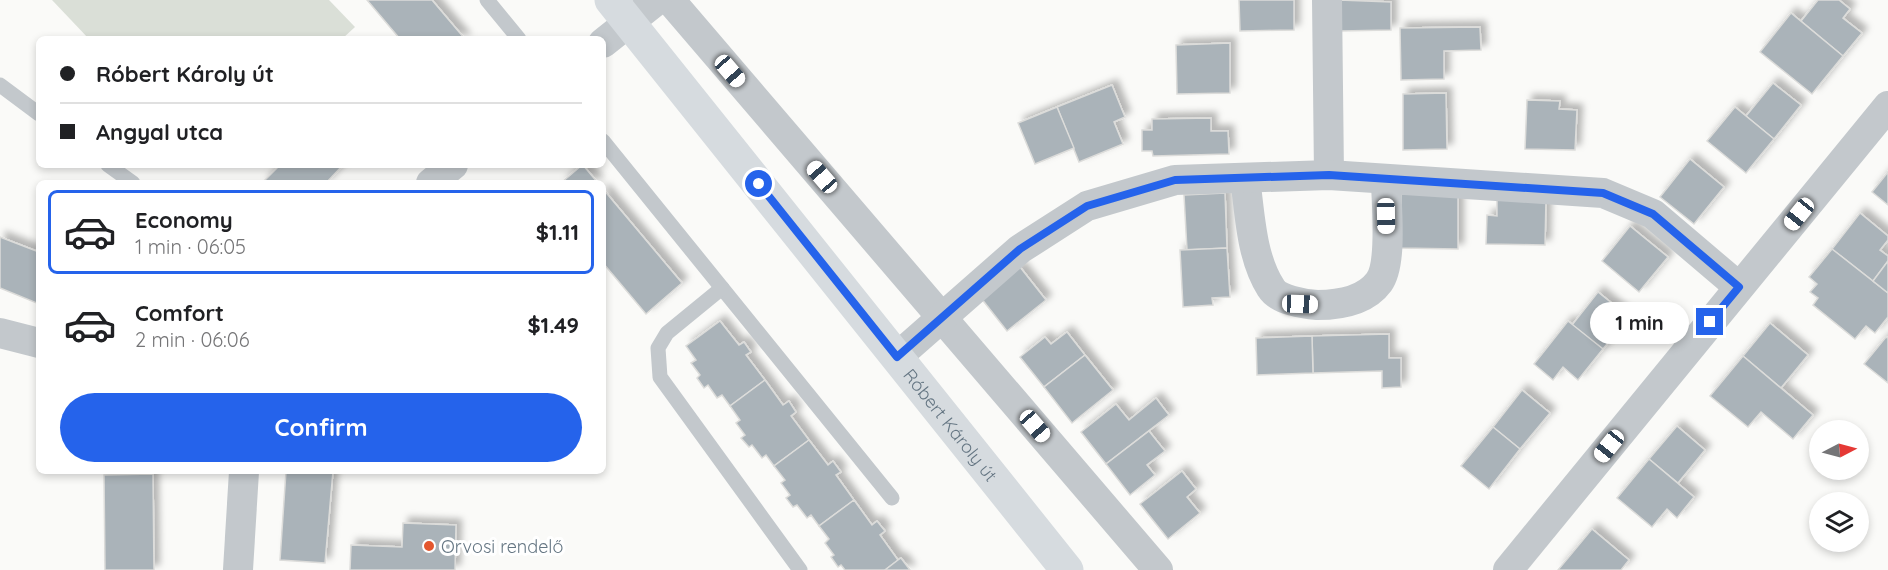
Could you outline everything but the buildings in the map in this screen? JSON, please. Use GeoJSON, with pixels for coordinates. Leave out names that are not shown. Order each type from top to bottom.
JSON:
{"type":"FeatureCollection","features":[{"type":"Feature","properties":{"kind":"main road","name":"Róbert Károly út"},"geometry":{"type":"LineString","coordinates":[[620,11],[897,357],[1057,564]]}},
{"type":"Feature","properties":{"kind":"street"},"geometry":{"type":"LineString","coordinates":[[606,37],[620,11],[657,0]]}},
{"type":"Feature","properties":{"kind":"street"},"geometry":{"type":"LineString","coordinates":[[670,0],[1158,570]]}},
{"type":"Feature","properties":{"kind":"street"},"geometry":{"type":"LineString","coordinates":[[1327,0],[1329,175]]}},
{"type":"Feature","properties":{"kind":"street"},"geometry":{"type":"LineString","coordinates":[[1508,570],[1888,105]]}},
{"type":"Feature","properties":{"kind":"street"},"geometry":{"type":"LineString","coordinates":[[435,180],[449,168]]}},
{"type":"Feature","properties":{"kind":"street"},"geometry":{"type":"LineString","coordinates":[[897,357],[1020,249],[1087,206],[1175,180],[1329,175],[1603,193],[1653,214],[1739,287]]}},
{"type":"Feature","properties":{"kind":"street"},"geometry":{"type":"LineString","coordinates":[[1245,178],[1254,243],[1272,291],[1300,304],[1330,305],[1361,298],[1380,282],[1387,254],[1386,179]]}},
{"type":"Feature","properties":{"kind":"street"},"geometry":{"type":"LineString","coordinates":[[0,333],[36,342]]}},
{"type":"Feature","properties":{"kind":"street"},"geometry":{"type":"LineString","coordinates":[[238,570],[244,474]]}},
{"type":"Feature","properties":{"kind":"lane"},"geometry":{"type":"LineString","coordinates":[[487,0],[517,36]]}},
{"type":"Feature","properties":{"kind":"lane"},"geometry":{"type":"LineString","coordinates":[[0,85],[36,112]]}},
{"type":"Feature","properties":{"kind":"lane"},"geometry":{"type":"LineString","coordinates":[[606,145],[892,498]]}},
{"type":"Feature","properties":{"kind":"lane"},"geometry":{"type":"LineString","coordinates":[[112,168],[129,180]]}},
{"type":"Feature","properties":{"kind":"lane"},"geometry":{"type":"LineString","coordinates":[[722,288],[667,333],[658,348],[660,377],[800,570]]}},
{"type":"Feature","properties":{"kind":"shaded area"},"geometry":{"type":"Polygon","coordinates":[[[52,0],[329,0],[355,27],[345,36],[86,36],[52,0]]]}},
{"type":"Feature","properties":{"kind":"place","name":"Orvosi rendelő"},"geometry":{"type":"Point","coordinates":[429,546]}},
{"type":"Feature","properties":{"kind":"route"},"geometry":{"type":"LineString","coordinates":[[759,184],[897,357],[1020,249],[1087,206],[1175,180],[1329,175],[1603,193],[1653,214],[1739,287],[1710,322]]}}]}
